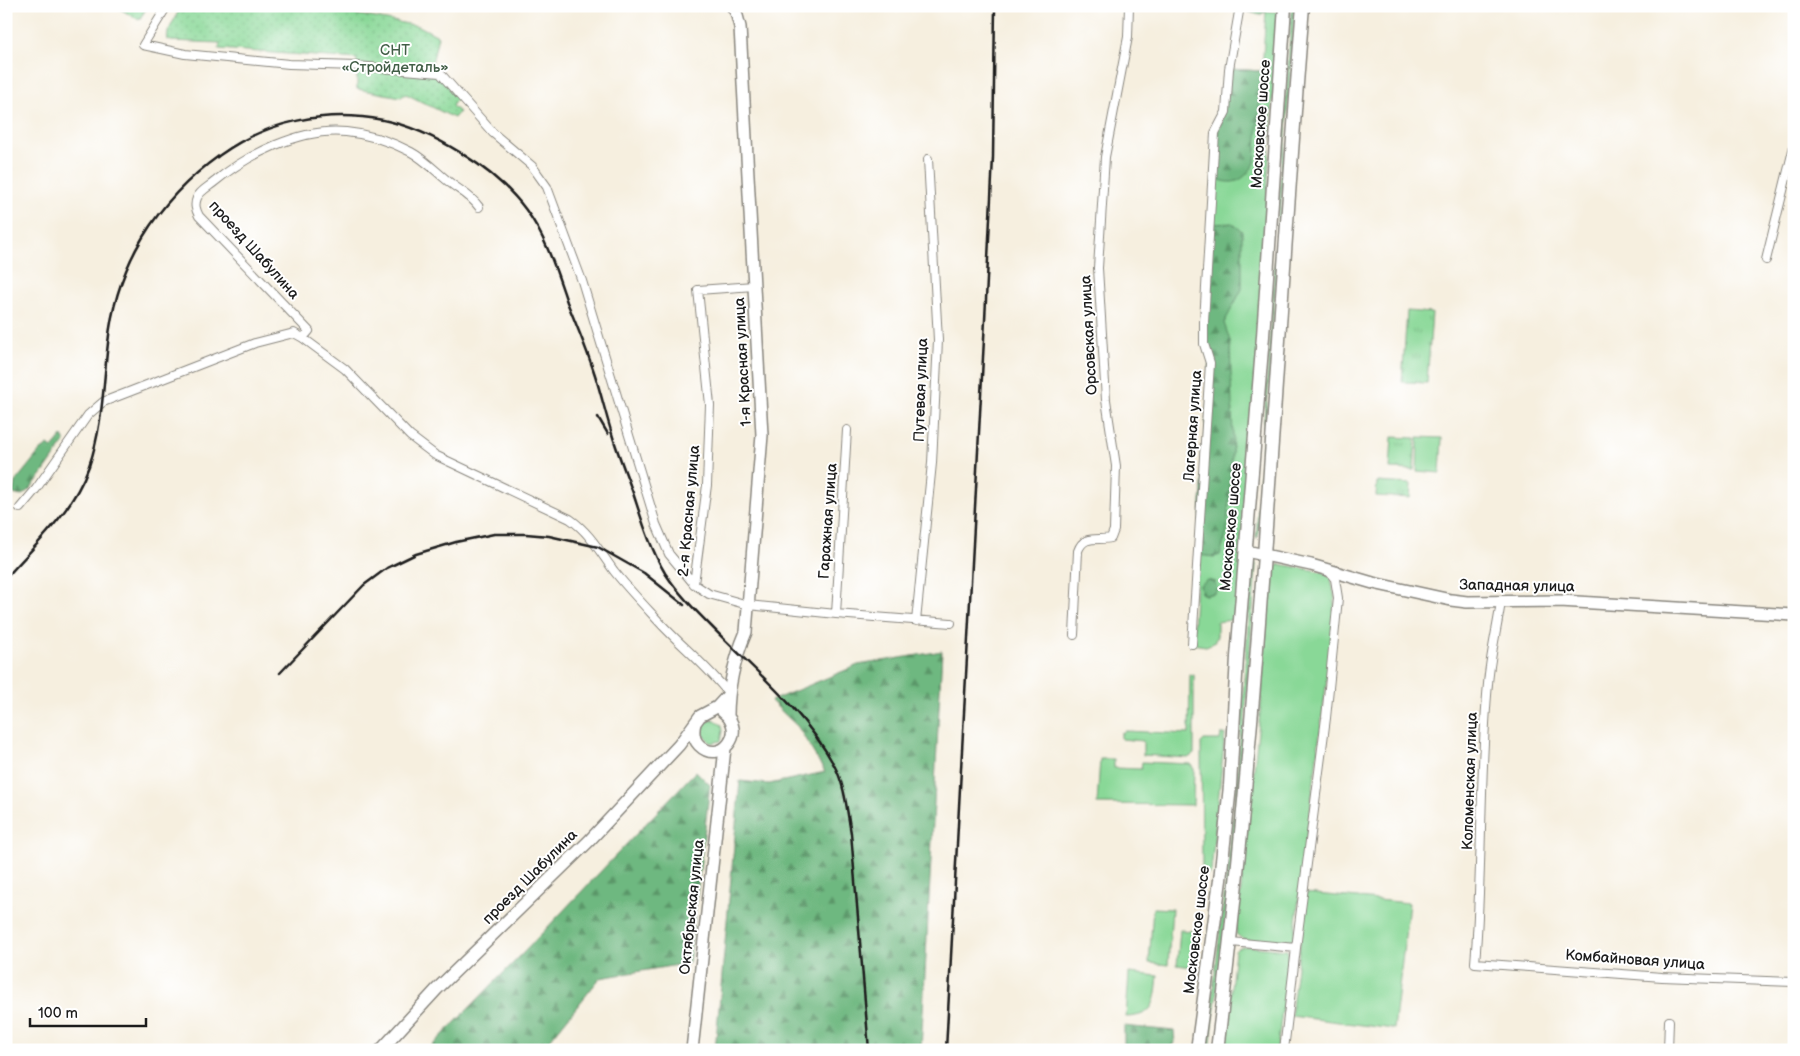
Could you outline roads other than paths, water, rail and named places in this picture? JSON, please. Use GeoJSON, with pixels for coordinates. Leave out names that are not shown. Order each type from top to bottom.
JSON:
{"type":"FeatureCollection","features":[{"type":"Feature","properties":{"kind":"main road","name":"Московское шоссе"},"geometry":{"type":"LineString","coordinates":[[1197,1050],[1220,880],[1230,786],[1237,657],[1263,336],[1285,6]]}},
{"type":"Feature","properties":{"kind":"main road"},"geometry":{"type":"LineString","coordinates":[[1217,1050],[1231,942],[1246,794],[1303,6]]}},
{"type":"Feature","properties":{"kind":"street"},"geometry":{"type":"LineString","coordinates":[[167,6],[143,45],[185,54],[289,64],[357,66],[440,73],[493,134],[532,166],[547,187],[582,281],[656,524],[669,554],[694,584]]}},
{"type":"Feature","properties":{"kind":"street","name":"1-я Красная улица"},"geometry":{"type":"LineString","coordinates":[[728,716],[729,694],[737,653],[746,632],[762,435],[740,27],[736,12],[732,6]]}},
{"type":"Feature","properties":{"kind":"street","name":"Орсовская улица"},"geometry":{"type":"LineString","coordinates":[[1074,635],[1079,546],[1090,538],[1111,538],[1114,530],[1116,466],[1106,400],[1098,268],[1105,157],[1128,37],[1129,6]]}},
{"type":"Feature","properties":{"kind":"street","name":"Лагерная улица"},"geometry":{"type":"LineString","coordinates":[[1192,644],[1210,363],[1204,344],[1204,322],[1215,134],[1226,112],[1229,69],[1240,6]]}},
{"type":"Feature","properties":{"kind":"street","name":"проезд Шабулина"},"geometry":{"type":"LineString","coordinates":[[303,338],[309,332],[199,216],[195,206],[197,196],[226,173],[276,144],[296,137],[345,131],[374,137],[412,152],[454,186],[472,197],[479,207]]}},
{"type":"Feature","properties":{"kind":"street"},"geometry":{"type":"LineString","coordinates":[[1766,260],[1794,146]]}},
{"type":"Feature","properties":{"kind":"street","name":"Путевая улица"},"geometry":{"type":"LineString","coordinates":[[916,621],[932,463],[938,340],[928,159]]}},
{"type":"Feature","properties":{"kind":"street","name":"2-я Красная улица"},"geometry":{"type":"LineString","coordinates":[[754,286],[698,290],[710,405],[707,485],[694,584],[709,594],[748,605],[951,623]]}},
{"type":"Feature","properties":{"kind":"street"},"geometry":{"type":"LineString","coordinates":[[20,508],[36,489],[88,414],[103,402],[255,343],[294,333],[345,369],[422,446],[449,463],[570,519],[581,527],[592,538],[614,570],[654,616],[717,678],[729,694]]}},
{"type":"Feature","properties":{"kind":"street","name":"Гаражная улица"},"geometry":{"type":"LineString","coordinates":[[836,614],[847,430]]}},
{"type":"Feature","properties":{"kind":"street","name":"Западная улица"},"geometry":{"type":"LineString","coordinates":[[1246,551],[1374,583],[1467,602],[1560,601],[1794,616]]}},
{"type":"Feature","properties":{"kind":"street"},"geometry":{"type":"LineString","coordinates":[[1284,1050],[1326,718],[1338,598],[1335,579],[1328,570]]}},
{"type":"Feature","properties":{"kind":"street","name":"Коломенская улица"},"geometry":{"type":"LineString","coordinates":[[1475,962],[1480,908],[1488,683],[1501,602]]}},
{"type":"Feature","properties":{"kind":"street","name":"проезд Шабулина"},"geometry":{"type":"LineString","coordinates":[[381,1050],[437,989],[589,841],[679,745],[696,722],[729,694]]}},
{"type":"Feature","properties":{"kind":"street"},"geometry":{"type":"LineString","coordinates":[[711,711],[723,712],[728,716],[734,730],[733,737],[725,748],[712,751]]}},
{"type":"Feature","properties":{"kind":"street"},"geometry":{"type":"LineString","coordinates":[[696,722],[693,728],[696,741],[700,746],[712,751],[723,768]]}},
{"type":"Feature","properties":{"kind":"street"},"geometry":{"type":"LineString","coordinates":[[679,745],[683,741],[696,741]]}},
{"type":"Feature","properties":{"kind":"street","name":"Октябрьская улица"},"geometry":{"type":"LineString","coordinates":[[692,1050],[725,748]]}},
{"type":"Feature","properties":{"kind":"street"},"geometry":{"type":"LineString","coordinates":[[1231,942],[1296,948]]}},
{"type":"Feature","properties":{"kind":"street","name":"Комбайновая улица"},"geometry":{"type":"LineString","coordinates":[[1475,962],[1662,977],[1794,982]]}},
{"type":"Feature","properties":{"kind":"street"},"geometry":{"type":"LineString","coordinates":[[1668,1050],[1669,1021]]}},
{"type":"Feature","properties":{"kind":"railway"},"geometry":{"type":"LineString","coordinates":[[946,1050],[993,157],[995,6]]}},
{"type":"Feature","properties":{"kind":"railway"},"geometry":{"type":"LineString","coordinates":[[6,578],[53,526],[74,498],[82,482],[94,451],[97,436],[112,314],[120,287],[130,261],[143,237],[177,193],[197,173],[238,143],[277,126],[298,121],[340,116],[383,120],[402,125],[442,142],[462,153],[498,180],[526,210],[539,231],[550,254],[589,356],[614,441],[647,534],[665,573],[692,607],[793,708],[822,745],[838,773],[845,798],[851,833],[869,1050]]}},
{"type":"Feature","properties":{"kind":"railway"},"geometry":{"type":"LineString","coordinates":[[598,417],[608,434]]}},
{"type":"Feature","properties":{"kind":"railway"},"geometry":{"type":"LineString","coordinates":[[280,673],[364,585],[387,568],[416,554],[456,542],[494,534],[549,536],[598,547],[644,573],[684,605]]}},
{"type":"Feature","properties":{"kind":"park label","name":"СНТ «Стройдеталь»"},"geometry":{"type":"Point","coordinates":[395,58]}}]}
